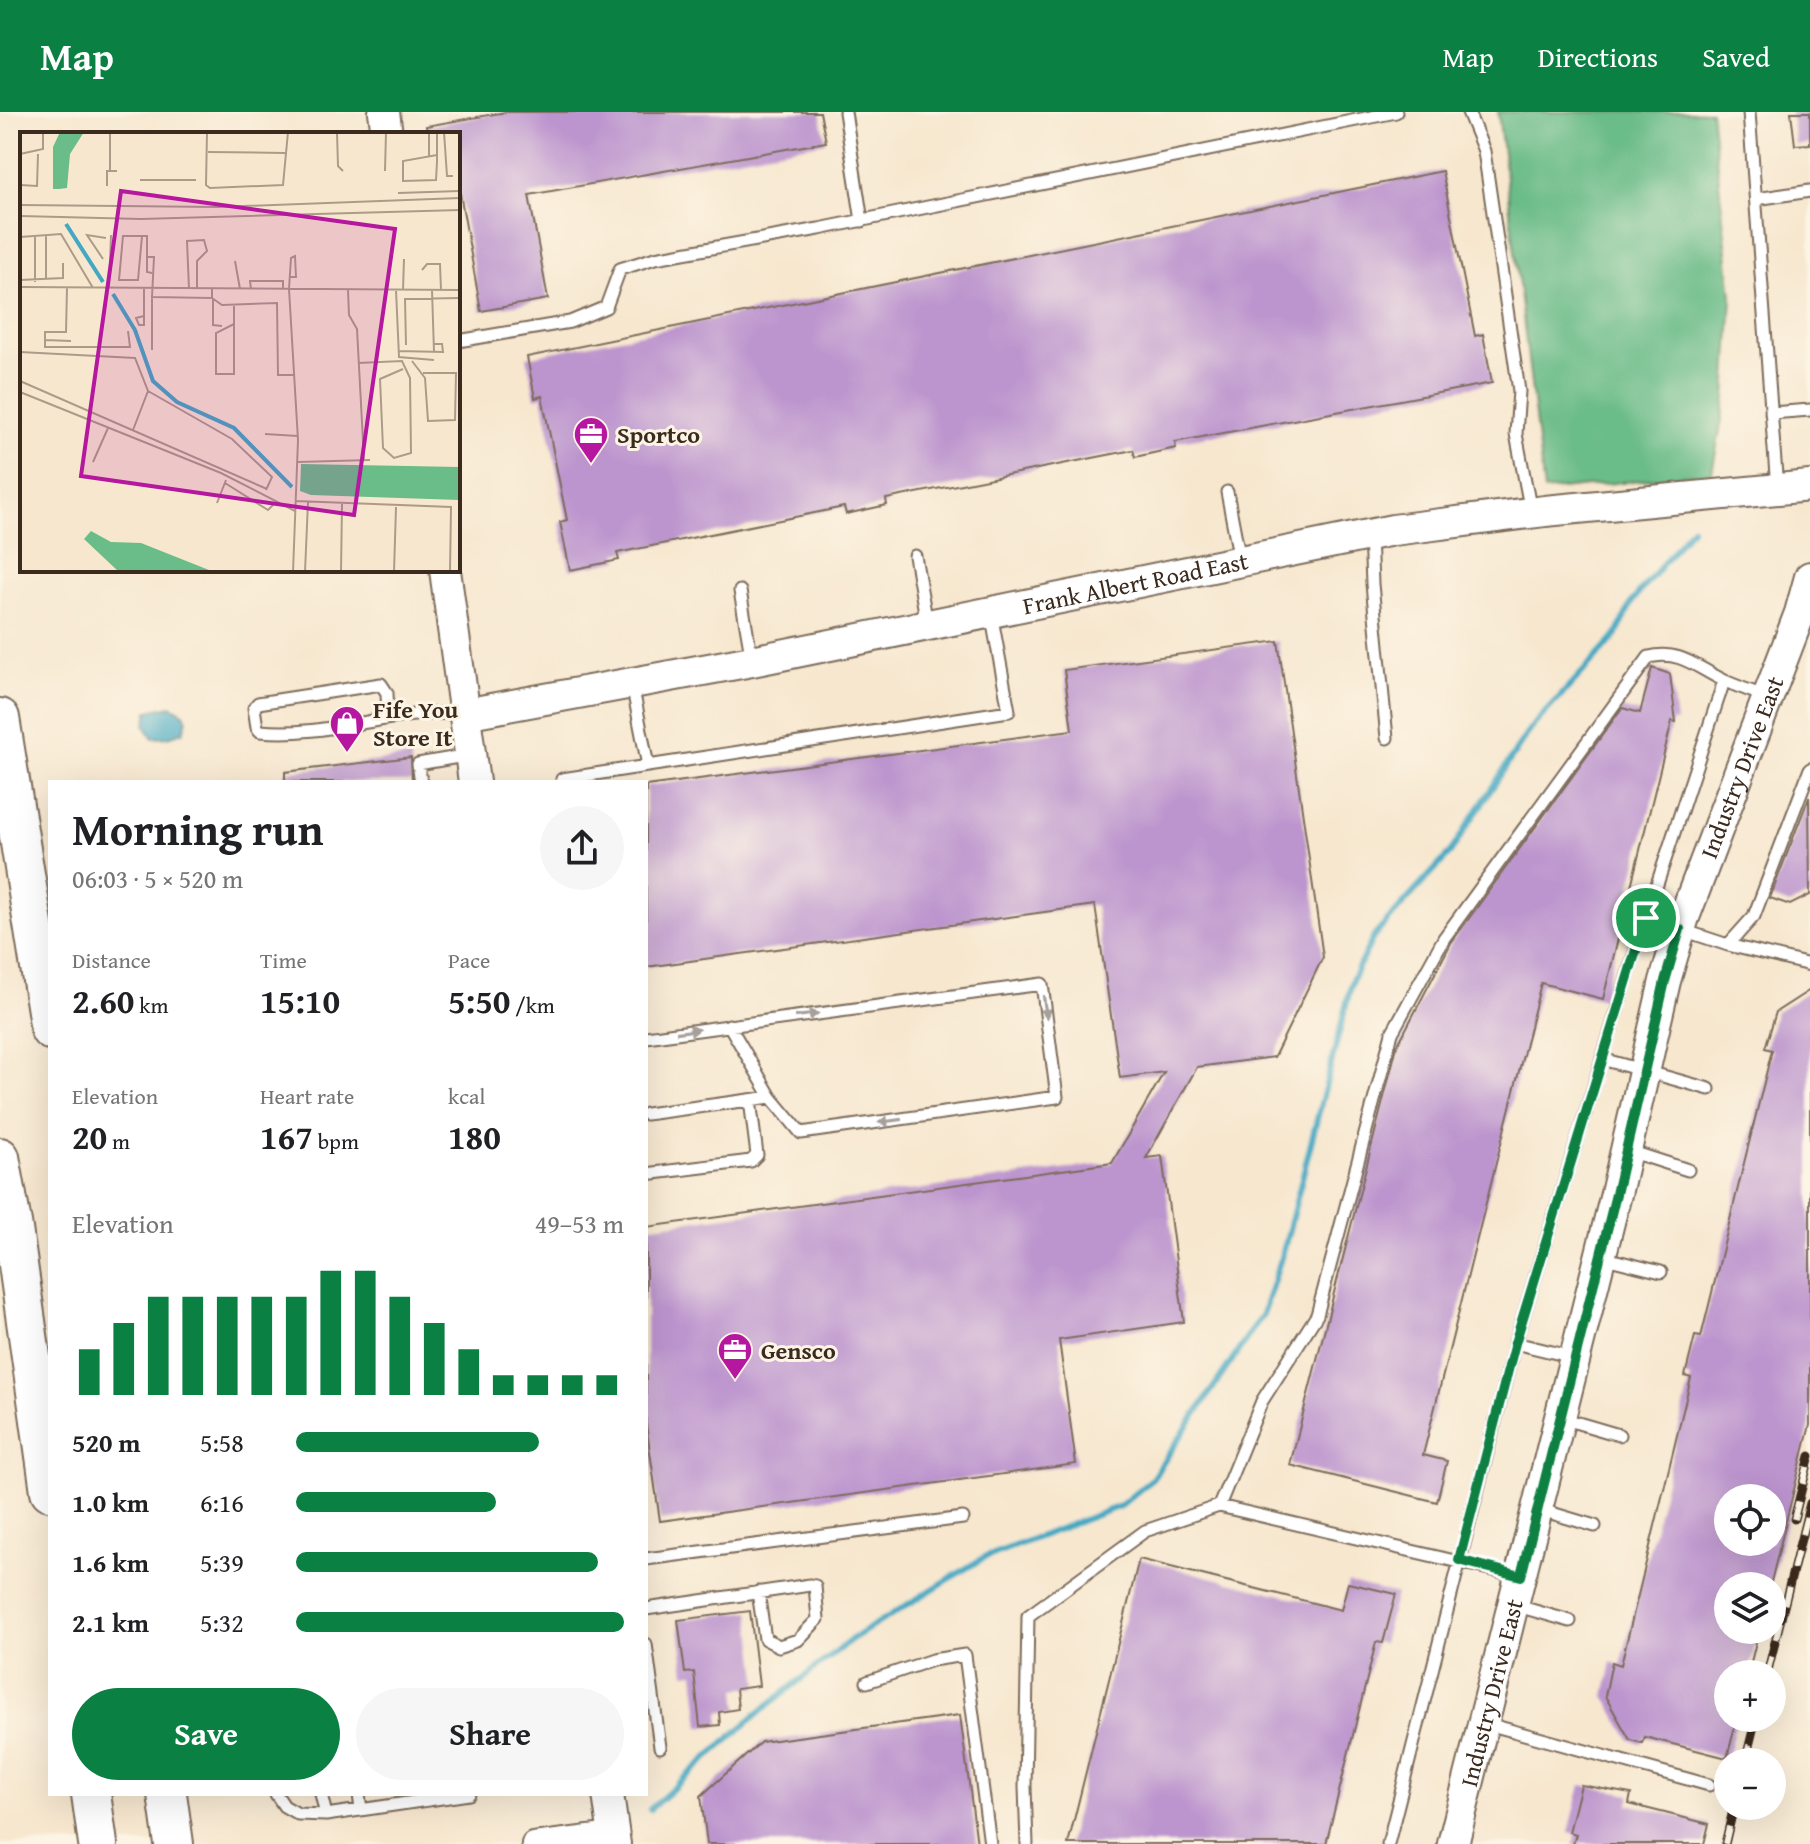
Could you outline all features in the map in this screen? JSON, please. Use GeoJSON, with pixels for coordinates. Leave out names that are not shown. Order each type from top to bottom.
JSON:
{"type":"FeatureCollection","features":[{"type":"Feature","properties":{"kind":"highway"},"geometry":{"type":"LineString","coordinates":[[0,718],[48,1018]]}},
{"type":"Feature","properties":{"kind":"highway"},"geometry":{"type":"LineString","coordinates":[[0,1157],[48,1477]]}},
{"type":"Feature","properties":{"kind":"highway"},"geometry":{"type":"LineString","coordinates":[[0,1185],[13,1229]]}},
{"type":"Feature","properties":{"kind":"highway"},"geometry":{"type":"LineString","coordinates":[[91,1796],[98,1844]]}},
{"type":"Feature","properties":{"kind":"highway"},"geometry":{"type":"LineString","coordinates":[[167,1796],[174,1844]]}},
{"type":"Feature","properties":{"kind":"street"},"geometry":{"type":"LineString","coordinates":[[384,112],[387,132]]}},
{"type":"Feature","properties":{"kind":"street","name":"Frank Albert Road East"},"geometry":{"type":"LineString","coordinates":[[464,714],[752,661],[1370,535],[1531,512],[1810,486]]}},
{"type":"Feature","properties":{"kind":"street"},"geometry":{"type":"LineString","coordinates":[[445,572],[472,768]]}},
{"type":"Feature","properties":{"kind":"street","name":"Industry Drive East"},"geometry":{"type":"LineString","coordinates":[[1453,1844],[1600,1256],[1665,981],[1680,929],[1768,697],[1805,615],[1810,577]]}},
{"type":"Feature","properties":{"kind":"street"},"geometry":{"type":"LineString","coordinates":[[533,1844],[614,1839],[608,1796]]}},
{"type":"Feature","properties":{"kind":"lane"},"geometry":{"type":"LineString","coordinates":[[845,112],[862,221]]}},
{"type":"Feature","properties":{"kind":"lane"},"geometry":{"type":"LineString","coordinates":[[460,341],[570,322],[606,307],[620,269],[655,258],[862,221],[1396,112]]}},
{"type":"Feature","properties":{"kind":"lane"},"geometry":{"type":"LineString","coordinates":[[1468,112],[1484,151],[1519,391],[1516,434],[1531,512]]}},
{"type":"Feature","properties":{"kind":"lane"},"geometry":{"type":"LineString","coordinates":[[1749,112],[1777,489]]}},
{"type":"Feature","properties":{"kind":"lane"},"geometry":{"type":"LineString","coordinates":[[1756,199],[1810,191]]}},
{"type":"Feature","properties":{"kind":"lane"},"geometry":{"type":"LineString","coordinates":[[1771,413],[1810,410]]}},
{"type":"Feature","properties":{"kind":"lane"},"geometry":{"type":"LineString","coordinates":[[1227,492],[1240,560]]}},
{"type":"Feature","properties":{"kind":"lane"},"geometry":{"type":"LineString","coordinates":[[1370,535],[1387,738]]}},
{"type":"Feature","properties":{"kind":"lane"},"geometry":{"type":"LineString","coordinates":[[915,556],[927,624]]}},
{"type":"Feature","properties":{"kind":"lane"},"geometry":{"type":"LineString","coordinates":[[740,591],[752,661]]}},
{"type":"Feature","properties":{"kind":"lane"},"geometry":{"type":"LineString","coordinates":[[562,780],[1009,711],[991,612]]}},
{"type":"Feature","properties":{"kind":"lane"},"geometry":{"type":"LineString","coordinates":[[1219,1506],[1262,1401],[1317,1315],[1392,1033],[1444,938],[1649,657],[1664,653],[1681,656],[1724,681],[1768,697]]}},
{"type":"Feature","properties":{"kind":"lane"},"geometry":{"type":"LineString","coordinates":[[1388,1844],[1515,1343],[1646,918],[1724,681]]}},
{"type":"Feature","properties":{"kind":"lane"},"geometry":{"type":"LineString","coordinates":[[632,683],[648,766]]}},
{"type":"Feature","properties":{"kind":"lane"},"geometry":{"type":"LineString","coordinates":[[388,718],[387,693],[381,684],[258,703],[254,708],[257,727],[260,731],[270,732],[445,712],[464,714]]}},
{"type":"Feature","properties":{"kind":"lane"},"geometry":{"type":"LineString","coordinates":[[421,780],[418,764],[472,768]]}},
{"type":"Feature","properties":{"kind":"lane"},"geometry":{"type":"LineString","coordinates":[[1728,945],[1754,916],[1810,769]]}},
{"type":"Feature","properties":{"kind":"lane"},"geometry":{"type":"LineString","coordinates":[[1646,918],[1728,945],[1810,965]]}},
{"type":"Feature","properties":{"kind":"lane"},"geometry":{"type":"LineString","coordinates":[[648,1037],[729,1025],[1042,984],[1057,1097],[801,1133],[771,1097],[729,1025]]}},
{"type":"Feature","properties":{"kind":"lane"},"geometry":{"type":"LineString","coordinates":[[1602,1059],[1709,1089]]}},
{"type":"Feature","properties":{"kind":"lane"},"geometry":{"type":"LineString","coordinates":[[648,1114],[771,1097]]}},
{"type":"Feature","properties":{"kind":"lane"},"geometry":{"type":"LineString","coordinates":[[648,1174],[751,1161],[757,1155],[750,1100]]}},
{"type":"Feature","properties":{"kind":"lane"},"geometry":{"type":"LineString","coordinates":[[1626,1150],[1688,1170]]}},
{"type":"Feature","properties":{"kind":"lane"},"geometry":{"type":"LineString","coordinates":[[1600,1256],[1661,1272]]}},
{"type":"Feature","properties":{"kind":"lane"},"geometry":{"type":"LineString","coordinates":[[1515,1343],[1575,1357]]}},
{"type":"Feature","properties":{"kind":"lane"},"geometry":{"type":"LineString","coordinates":[[1560,1418],[1619,1435]]}},
{"type":"Feature","properties":{"kind":"lane"},"geometry":{"type":"LineString","coordinates":[[1027,1844],[1028,1616],[1145,1531],[1219,1506],[1459,1560],[1570,1621]]}},
{"type":"Feature","properties":{"kind":"lane"},"geometry":{"type":"LineString","coordinates":[[1537,1509],[1595,1526]]}},
{"type":"Feature","properties":{"kind":"lane"},"geometry":{"type":"LineString","coordinates":[[648,1559],[963,1518]]}},
{"type":"Feature","properties":{"kind":"lane"},"geometry":{"type":"LineString","coordinates":[[648,1609],[758,1592],[815,1586],[818,1619],[798,1640],[779,1646],[765,1639],[758,1592]]}},
{"type":"Feature","properties":{"kind":"lane"},"geometry":{"type":"LineString","coordinates":[[867,1682],[932,1660],[965,1655],[990,1844]]}},
{"type":"Feature","properties":{"kind":"lane"},"geometry":{"type":"LineString","coordinates":[[648,1659],[660,1747]]}},
{"type":"Feature","properties":{"kind":"lane"},"geometry":{"type":"LineString","coordinates":[[1484,1723],[1709,1785]]}},
{"type":"Feature","properties":{"kind":"lane"},"geometry":{"type":"LineString","coordinates":[[277,1796],[284,1806],[298,1814],[326,1815],[361,1810],[392,1800],[437,1796]]}},
{"type":"Feature","properties":{"kind":"lane"},"geometry":{"type":"LineString","coordinates":[[321,1796],[326,1815]]}},
{"type":"Feature","properties":{"kind":"lane"},"geometry":{"type":"LineString","coordinates":[[359,1796],[361,1810]]}},
{"type":"Feature","properties":{"kind":"green space"},"geometry":{"type":"Polygon","coordinates":[[[1498,112],[1711,112],[1732,296],[1726,399],[1712,472],[1544,491],[1498,112]]]}},
{"type":"Feature","properties":{"kind":"water"},"geometry":{"type":"Polygon","coordinates":[[[171,706],[184,713],[187,720],[183,732],[153,738],[145,726],[148,711],[171,706]]]}},
{"type":"Feature","properties":{"kind":"building"},"geometry":{"type":"Polygon","coordinates":[[[506,112],[820,112],[826,142],[529,195],[548,299],[481,311],[460,193],[460,132],[427,132],[426,126],[506,112]]]}},
{"type":"Feature","properties":{"kind":"building"},"geometry":{"type":"Polygon","coordinates":[[[1791,112],[1810,112],[1810,144],[1795,145],[1791,112]]]}},
{"type":"Feature","properties":{"kind":"building"},"geometry":{"type":"Polygon","coordinates":[[[1442,171],[1475,336],[1483,334],[1492,383],[1175,442],[1176,448],[1135,457],[1133,450],[886,499],[887,505],[846,514],[844,507],[617,553],[619,560],[570,570],[560,522],[567,520],[542,396],[535,398],[527,357],[1442,171]]]}},
{"type":"Feature","properties":{"kind":"building"},"geometry":{"type":"Polygon","coordinates":[[[1278,641],[1323,957],[1274,1057],[1197,1067],[1146,1158],[1162,1156],[1184,1322],[1059,1340],[1076,1464],[660,1521],[648,1438],[648,1227],[1112,1163],[1164,1072],[1120,1078],[1095,905],[648,967],[648,786],[1072,730],[1064,670],[1278,641]]]}},
{"type":"Feature","properties":{"kind":"building"},"geometry":{"type":"Polygon","coordinates":[[[1652,668],[1670,674],[1676,722],[1672,721],[1603,999],[1541,983],[1423,1455],[1447,1461],[1437,1502],[1290,1465],[1397,1046],[1451,943],[1622,708],[1640,713],[1652,668]]]}},
{"type":"Feature","properties":{"kind":"building"},"geometry":{"type":"Polygon","coordinates":[[[411,757],[412,780],[285,780],[285,772],[411,757]]]}},
{"type":"Feature","properties":{"kind":"building"},"geometry":{"type":"Polygon","coordinates":[[[1809,797],[1810,895],[1790,905],[1770,898],[1809,797]]]}},
{"type":"Feature","properties":{"kind":"building"},"geometry":{"type":"Polygon","coordinates":[[[1810,990],[1810,1425],[1786,1522],[1786,1484],[1714,1484],[1714,1556],[1777,1556],[1773,1572],[1714,1572],[1714,1644],[1756,1644],[1752,1660],[1714,1660],[1714,1732],[1734,1732],[1730,1748],[1714,1748],[1714,1755],[1645,1737],[1642,1743],[1630,1740],[1605,1696],[1612,1662],[1621,1665],[1691,1378],[1685,1376],[1695,1336],[1701,1337],[1772,1050],[1765,1048],[1776,1012],[1810,990]]]}},
{"type":"Feature","properties":{"kind":"building"},"geometry":{"type":"Polygon","coordinates":[[[1139,1559],[1341,1610],[1348,1583],[1396,1594],[1383,1643],[1376,1642],[1326,1844],[1068,1844],[1139,1559]]]}},
{"type":"Feature","properties":{"kind":"building"},"geometry":{"type":"Polygon","coordinates":[[[750,1611],[759,1686],[736,1689],[738,1709],[719,1712],[720,1725],[700,1727],[694,1672],[685,1673],[678,1620],[750,1611]]]}},
{"type":"Feature","properties":{"kind":"building"},"geometry":{"type":"Polygon","coordinates":[[[960,1715],[977,1844],[707,1844],[701,1796],[761,1742],[960,1715]]]}},
{"type":"Feature","properties":{"kind":"building"},"geometry":{"type":"Polygon","coordinates":[[[1581,1785],[1631,1794],[1629,1804],[1709,1824],[1704,1844],[1573,1844],[1576,1834],[1569,1832],[1581,1785]]]}},
{"type":"Feature","properties":{"kind":"waterway"},"geometry":{"type":"LineString","coordinates":[[650,1809],[757,1714],[852,1639],[983,1558],[1120,1506],[1152,1479],[1263,1314],[1285,1245],[1353,978],[1374,936],[1450,853],[1530,729],[1616,636],[1632,602],[1692,527]]}},
{"type":"Feature","properties":{"kind":"railway"},"geometry":{"type":"LineString","coordinates":[[1794,1519],[1810,1456]]}},
{"type":"Feature","properties":{"kind":"railway"},"geometry":{"type":"LineString","coordinates":[[1771,1660],[1810,1503]]}},
{"type":"Feature","properties":{"kind":"railway"},"geometry":{"type":"LineString","coordinates":[[1748,1748],[1752,1732]]}},
{"type":"Feature","properties":{"kind":"railway"},"geometry":{"type":"LineString","coordinates":[[1725,1844],[1731,1820]]}},
{"type":"Feature","properties":{"kind":"place","name":"Sportco"},"geometry":{"type":"Point","coordinates":[591,465]}},
{"type":"Feature","properties":{"kind":"place","name":"Fife You Store It"},"geometry":{"type":"Point","coordinates":[347,754]}},
{"type":"Feature","properties":{"kind":"place","name":"Gensco"},"geometry":{"type":"Point","coordinates":[735,1381]}},
{"type":"Feature","properties":{"kind":"route"},"geometry":{"type":"LineString","coordinates":[[1646,918],[1680,929],[1521,1576],[1459,1560],[1515,1343],[1646,918]]}}]}
